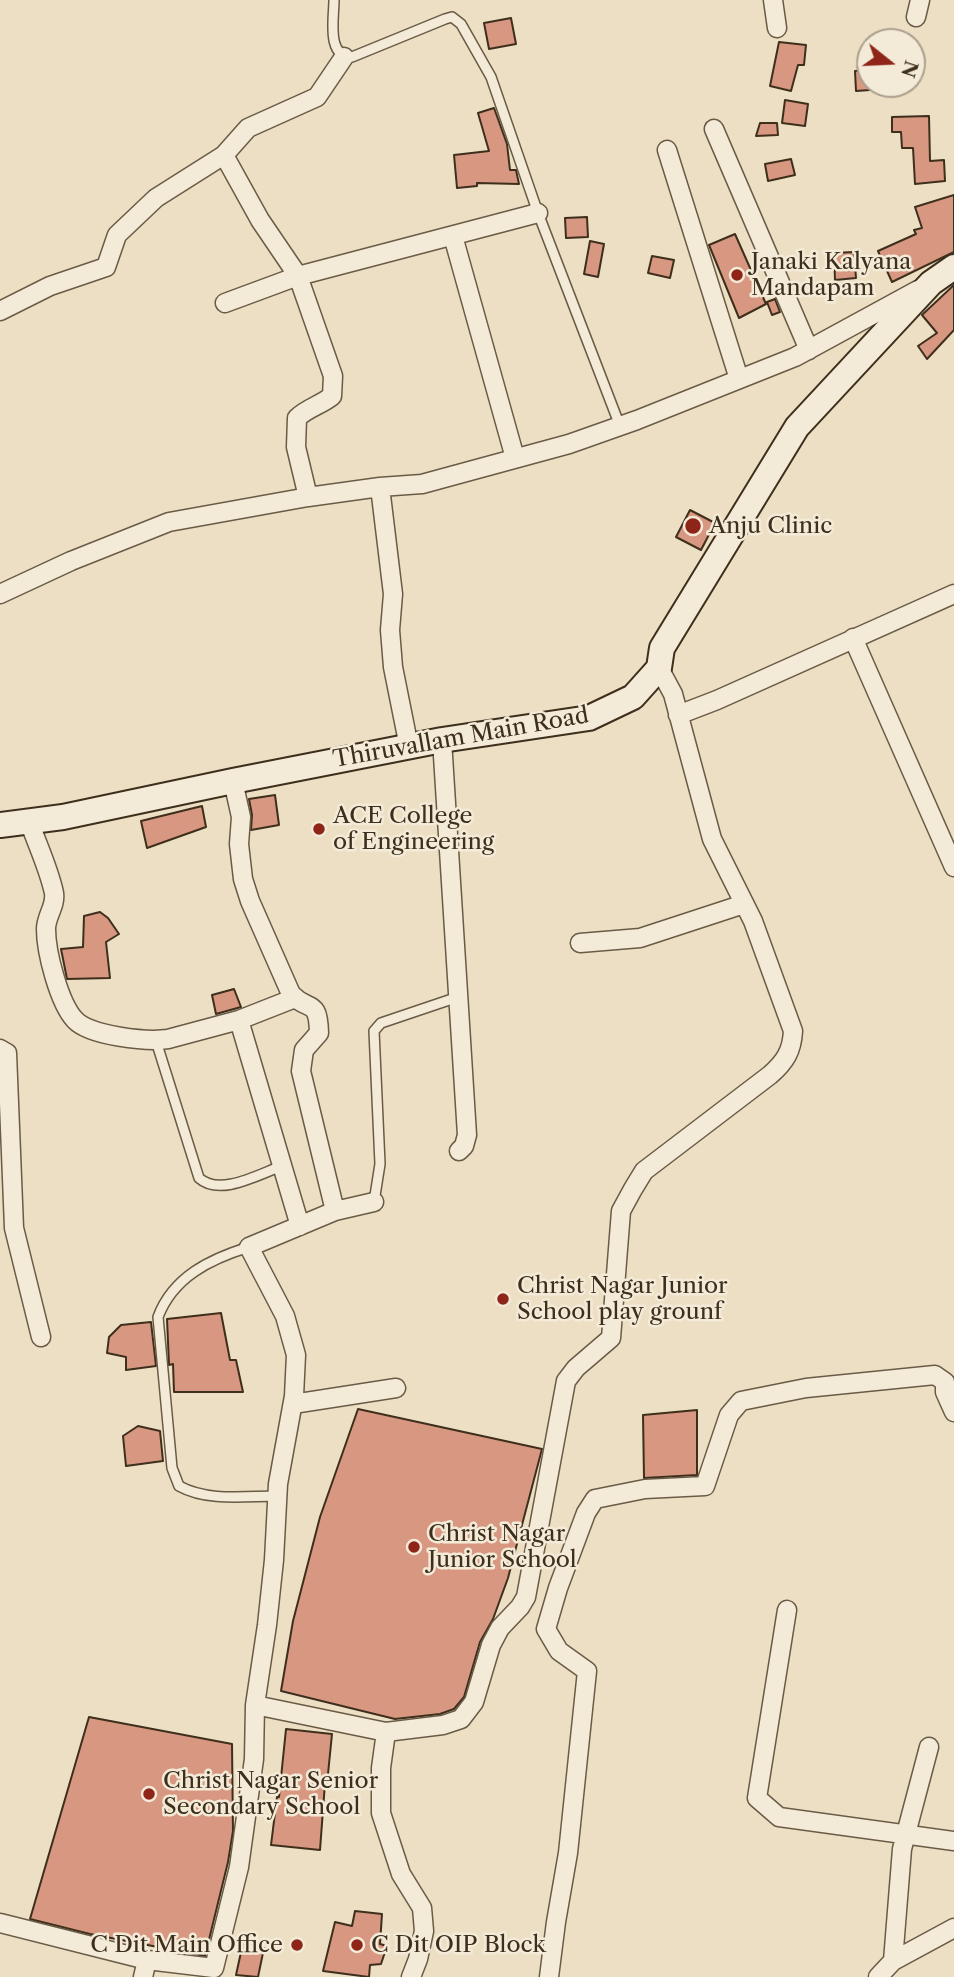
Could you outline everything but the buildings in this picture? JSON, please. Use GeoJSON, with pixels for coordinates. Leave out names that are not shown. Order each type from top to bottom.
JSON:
{"type":"FeatureCollection","features":[{"type":"Feature","properties":{"kind":"main road","name":"Thiruvallam Main Road"},"geometry":{"type":"LineString","coordinates":[[0,825],[63,817],[442,740],[589,718],[632,697],[659,668],[662,648],[797,427],[931,283],[954,267]]}},
{"type":"Feature","properties":{"kind":"street"},"geometry":{"type":"LineString","coordinates":[[774,0],[777,28]]}},
{"type":"Feature","properties":{"kind":"street"},"geometry":{"type":"LineString","coordinates":[[0,311],[50,286],[106,267],[117,235],[156,198],[225,155],[248,128],[317,97],[344,57]]}},
{"type":"Feature","properties":{"kind":"street"},"geometry":{"type":"LineString","coordinates":[[714,128],[808,350]]}},
{"type":"Feature","properties":{"kind":"street"},"geometry":{"type":"LineString","coordinates":[[667,150],[739,379]]}},
{"type":"Feature","properties":{"kind":"street"},"geometry":{"type":"LineString","coordinates":[[225,155],[260,220],[298,276],[333,376],[334,388],[331,396],[297,418],[296,447],[308,497]]}},
{"type":"Feature","properties":{"kind":"street"},"geometry":{"type":"LineString","coordinates":[[225,303],[298,276],[538,213]]}},
{"type":"Feature","properties":{"kind":"street"},"geometry":{"type":"LineString","coordinates":[[453,236],[515,458]]}},
{"type":"Feature","properties":{"kind":"street"},"geometry":{"type":"LineString","coordinates":[[0,594],[71,561],[169,522],[308,497],[422,484],[569,444],[621,426],[808,350],[931,283]]}},
{"type":"Feature","properties":{"kind":"street"},"geometry":{"type":"LineString","coordinates":[[380,487],[393,594],[390,629],[393,667],[409,747]]}},
{"type":"Feature","properties":{"kind":"street"},"geometry":{"type":"LineString","coordinates":[[678,715],[954,594]]}},
{"type":"Feature","properties":{"kind":"street"},"geometry":{"type":"LineString","coordinates":[[853,638],[954,867]]}},
{"type":"Feature","properties":{"kind":"street"},"geometry":{"type":"LineString","coordinates":[[255,1705],[386,1732],[443,1726],[461,1718],[469,1710],[474,1702],[491,1645],[500,1628],[526,1597],[566,1381],[576,1368],[611,1338],[621,1211],[644,1171],[770,1075],[784,1062],[792,1046],[793,1031],[753,922],[712,839],[673,694],[659,668]]}},
{"type":"Feature","properties":{"kind":"street"},"geometry":{"type":"LineString","coordinates":[[442,740],[467,1135],[464,1146],[459,1151]]}},
{"type":"Feature","properties":{"kind":"street"},"geometry":{"type":"LineString","coordinates":[[233,781],[241,817],[239,844],[243,879],[265,937],[295,998],[312,1006],[317,1012],[319,1033],[304,1050],[301,1071],[335,1211]]}},
{"type":"Feature","properties":{"kind":"street"},"geometry":{"type":"LineString","coordinates":[[29,821],[54,896],[46,927],[58,985],[75,1020],[92,1029],[156,1041],[185,1036],[239,1020],[295,998]]}},
{"type":"Feature","properties":{"kind":"street"},"geometry":{"type":"LineString","coordinates":[[580,943],[640,938],[744,904]]}},
{"type":"Feature","properties":{"kind":"street"},"geometry":{"type":"LineString","coordinates":[[239,1020],[300,1226]]}},
{"type":"Feature","properties":{"kind":"street"},"geometry":{"type":"LineString","coordinates":[[0,1049],[7,1053],[14,1228],[41,1337]]}},
{"type":"Feature","properties":{"kind":"street"},"geometry":{"type":"LineString","coordinates":[[0,1923],[145,1969],[219,1972],[239,1867],[254,1759],[255,1705],[273,1573],[278,1496],[293,1404],[296,1355],[285,1316],[249,1247],[335,1211],[374,1202]]}},
{"type":"Feature","properties":{"kind":"street"},"geometry":{"type":"LineString","coordinates":[[549,1977],[568,1853],[587,1671],[559,1651],[546,1629],[586,1513],[595,1499],[645,1489],[705,1486],[729,1415],[741,1401],[806,1388],[935,1375],[945,1382],[954,1412]]}},
{"type":"Feature","properties":{"kind":"street"},"geometry":{"type":"LineString","coordinates":[[293,1404],[397,1388]]}},
{"type":"Feature","properties":{"kind":"street"},"geometry":{"type":"LineString","coordinates":[[786,1610],[757,1798],[779,1817],[954,1841]]}},
{"type":"Feature","properties":{"kind":"street"},"geometry":{"type":"LineString","coordinates":[[386,1732],[381,1768],[381,1813],[401,1874],[422,1908],[424,1931],[411,1977]]}},
{"type":"Feature","properties":{"kind":"street"},"geometry":{"type":"LineString","coordinates":[[893,1961],[900,1860],[929,1747]]}},
{"type":"Feature","properties":{"kind":"street"},"geometry":{"type":"LineString","coordinates":[[878,1977],[893,1961],[954,1928]]}},
{"type":"Feature","properties":{"kind":"lane"},"geometry":{"type":"LineString","coordinates":[[334,0],[334,45],[344,57],[352,57],[445,19],[457,19],[491,77],[538,213],[621,426]]}},
{"type":"Feature","properties":{"kind":"lane"},"geometry":{"type":"LineString","coordinates":[[374,1202],[380,1164],[373,1031],[381,1023],[458,997]]}},
{"type":"Feature","properties":{"kind":"lane"},"geometry":{"type":"LineString","coordinates":[[156,1041],[199,1178],[205,1183],[225,1186],[282,1166]]}},
{"type":"Feature","properties":{"kind":"lane"},"geometry":{"type":"LineString","coordinates":[[249,1247],[219,1256],[199,1267],[175,1288],[162,1306],[158,1317],[172,1468],[179,1486],[198,1493],[220,1496],[278,1496]]}},
{"type":"Feature","properties":{"kind":"place","name":"Janaki Kalyana Mandapam"},"geometry":{"type":"Point","coordinates":[737,275]}},
{"type":"Feature","properties":{"kind":"place","name":"Anju Clinic"},"geometry":{"type":"Point","coordinates":[693,526]}},
{"type":"Feature","properties":{"kind":"place","name":"ACE College of Engineering"},"geometry":{"type":"Point","coordinates":[319,829]}},
{"type":"Feature","properties":{"kind":"place","name":"Christ Nagar Junior School play grounf"},"geometry":{"type":"Point","coordinates":[503,1299]}},
{"type":"Feature","properties":{"kind":"place","name":"Christ Nagar Junior School"},"geometry":{"type":"Point","coordinates":[414,1547]}},
{"type":"Feature","properties":{"kind":"place","name":"Christ Nagar Senior Secondary School"},"geometry":{"type":"Point","coordinates":[149,1794]}},
{"type":"Feature","properties":{"kind":"place","name":"C Dit Main Office"},"geometry":{"type":"Point","coordinates":[297,1945]}},
{"type":"Feature","properties":{"kind":"place","name":"C Dit OIP Block"},"geometry":{"type":"Point","coordinates":[357,1945]}}]}
